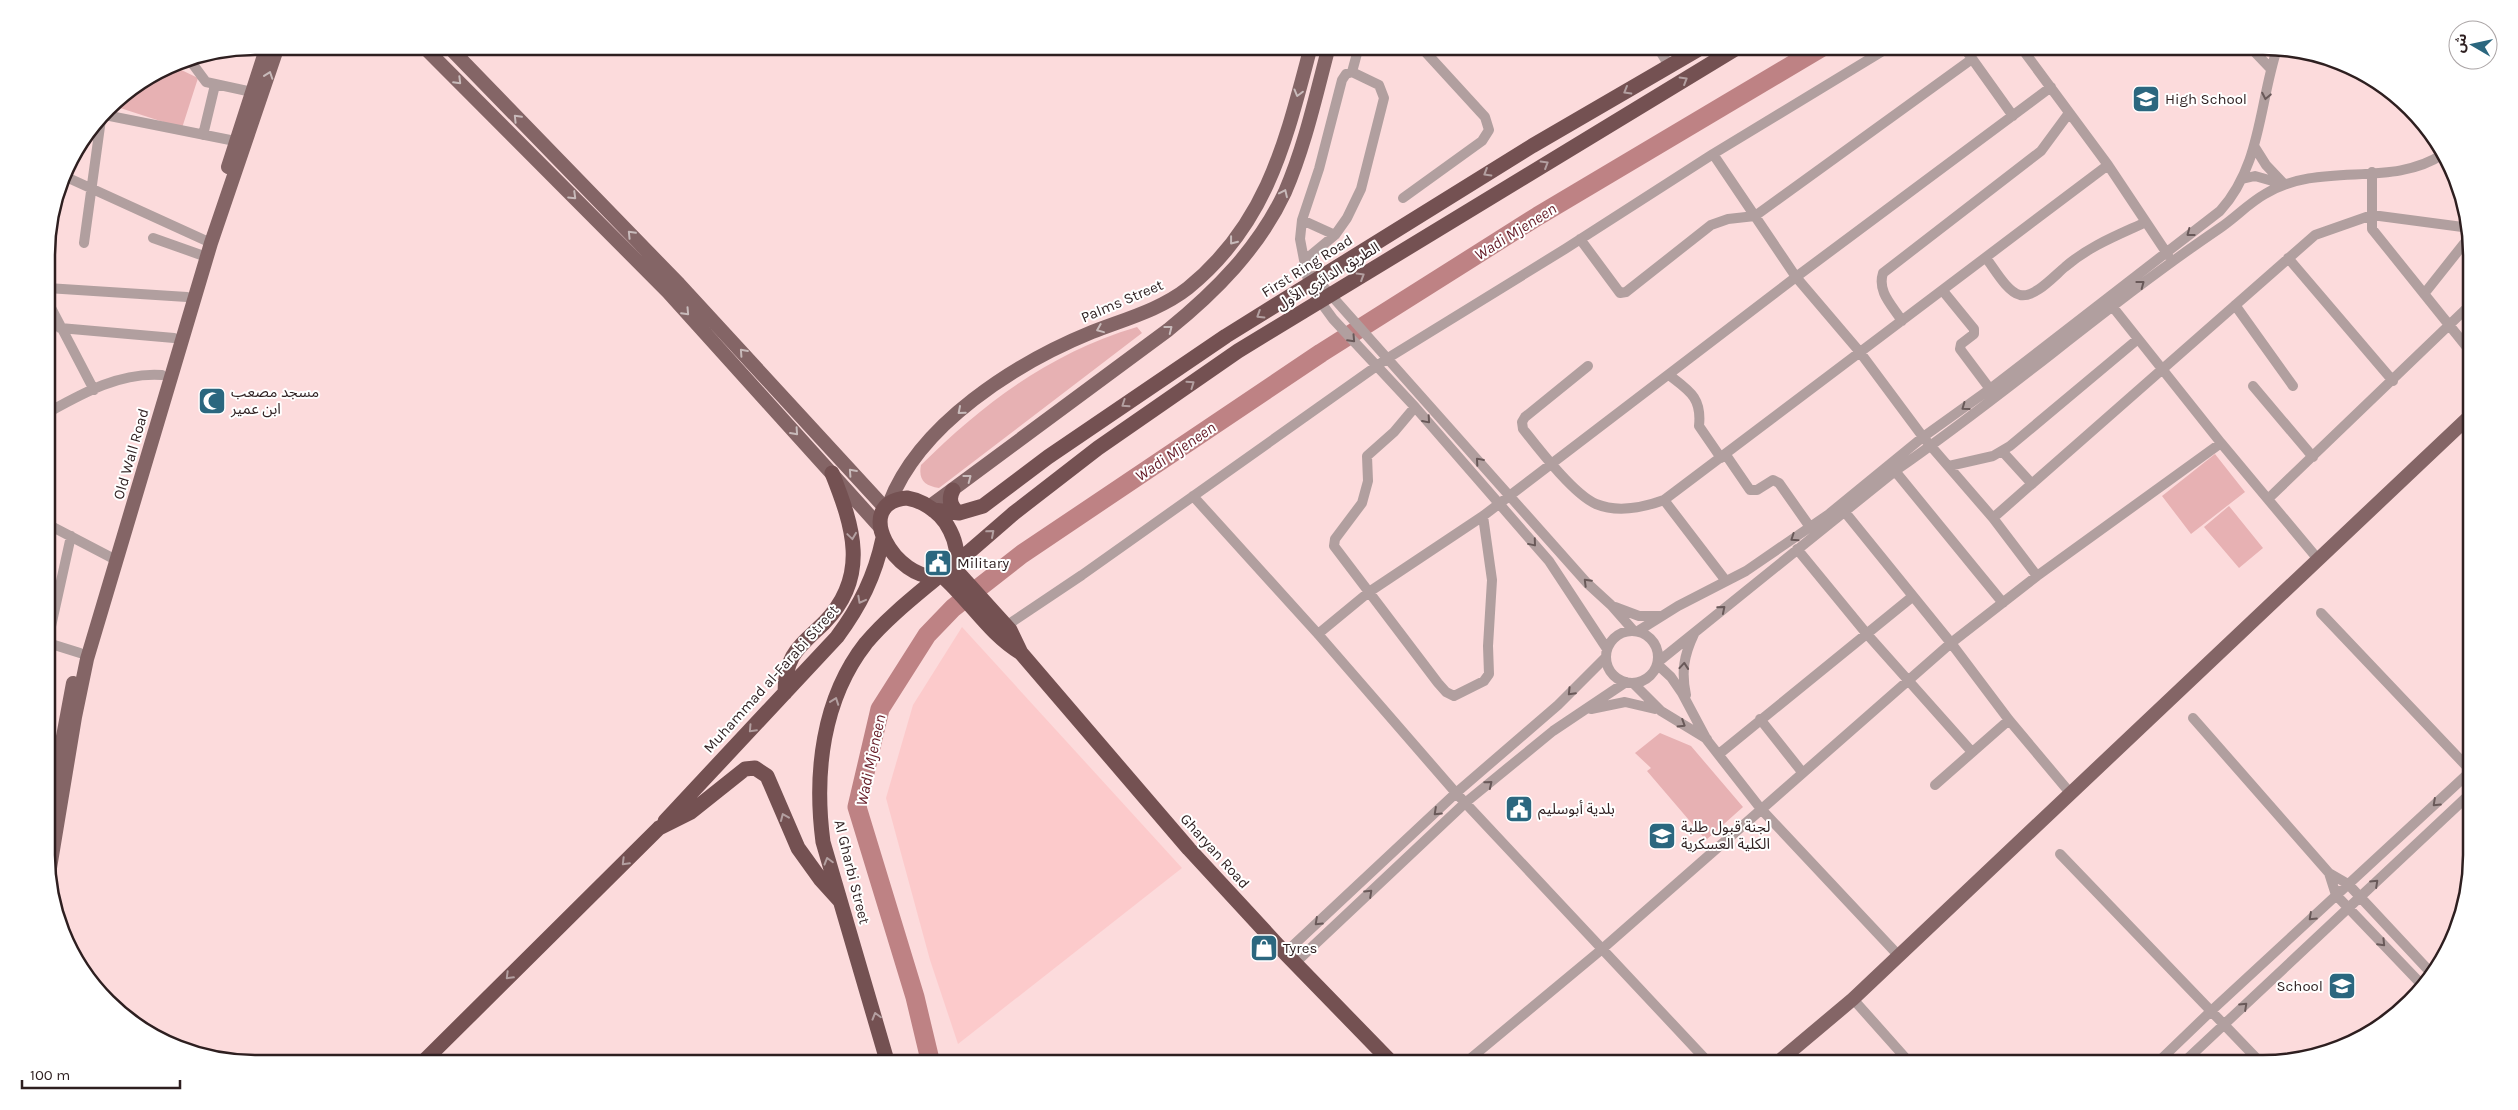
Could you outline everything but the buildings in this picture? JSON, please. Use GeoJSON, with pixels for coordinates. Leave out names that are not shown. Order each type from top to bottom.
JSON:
{"type":"FeatureCollection","features":[{"type":"Feature","properties":{"kind":"highway","name":"First Ring Road"},"geometry":{"type":"LineString","coordinates":[[931,508],[959,513],[975,510],[991,502],[1048,457],[1210,347],[1310,274],[1689,55]]}},
{"type":"Feature","properties":{"kind":"highway","name":"الطريق الدائري الأول"},"geometry":{"type":"LineString","coordinates":[[947,571],[1014,513],[1098,448],[1238,351],[1725,55]]}},
{"type":"Feature","properties":{"kind":"highway"},"geometry":{"type":"LineString","coordinates":[[785,693],[785,674],[791,658],[834,610],[843,596],[852,573],[854,561],[852,534],[846,509],[832,473]]}},
{"type":"Feature","properties":{"kind":"highway"},"geometry":{"type":"LineString","coordinates":[[953,490],[950,495],[951,506],[959,513]]}},
{"type":"Feature","properties":{"kind":"highway"},"geometry":{"type":"LineString","coordinates":[[907,498],[931,508],[945,522],[954,537],[957,553],[947,571],[922,575],[908,568],[894,555],[881,532],[887,506],[907,498]]}},
{"type":"Feature","properties":{"kind":"highway","name":"Muhammad al-Farabi Street"},"geometry":{"type":"LineString","coordinates":[[430,1055],[659,828],[837,637],[854,612],[874,571],[881,532]]}},
{"type":"Feature","properties":{"kind":"highway","name":"Gharyan Road"},"geometry":{"type":"LineString","coordinates":[[947,571],[984,610],[1001,640],[1021,653]]}},
{"type":"Feature","properties":{"kind":"highway","name":"Al Gharbi Street"},"geometry":{"type":"LineString","coordinates":[[886,1055],[874,1009],[823,842],[819,806],[822,751],[830,715],[842,683],[867,643],[890,618],[947,571]]}},
{"type":"Feature","properties":{"kind":"highway","name":"Gharyan Road"},"geometry":{"type":"LineString","coordinates":[[984,610],[1006,626],[1021,653],[1189,849],[1290,958],[1384,1055]]}},
{"type":"Feature","properties":{"kind":"highway"},"geometry":{"type":"LineString","coordinates":[[659,828],[691,812],[745,769],[760,770],[766,776],[798,848],[840,901]]}},
{"type":"Feature","properties":{"kind":"main road","name":"Old Wall Road"},"geometry":{"type":"LineString","coordinates":[[55,839],[81,688],[112,558],[162,375],[201,256],[209,242],[235,141],[264,55]]}},
{"type":"Feature","properties":{"kind":"main road","name":"Old Wall Road"},"geometry":{"type":"LineString","coordinates":[[55,741],[80,653],[112,558],[209,242],[275,55]]}},
{"type":"Feature","properties":{"kind":"main road"},"geometry":{"type":"LineString","coordinates":[[432,55],[640,263],[832,473],[881,532]]}},
{"type":"Feature","properties":{"kind":"main road"},"geometry":{"type":"LineString","coordinates":[[457,55],[714,320],[887,506]]}},
{"type":"Feature","properties":{"kind":"main road","name":"Palms Street"},"geometry":{"type":"LineString","coordinates":[[887,506],[901,478],[917,455],[942,429],[978,397],[1015,372],[1053,350],[1162,304],[1187,288],[1222,254],[1255,209],[1273,174],[1288,134],[1308,55]]}},
{"type":"Feature","properties":{"kind":"main road"},"geometry":{"type":"LineString","coordinates":[[931,508],[1174,325],[1204,300],[1236,266],[1262,231],[1284,193],[1304,137],[1327,55]]}},
{"type":"Feature","properties":{"kind":"main road"},"geometry":{"type":"LineString","coordinates":[[1787,1055],[1854,999],[2463,422]]}},
{"type":"Feature","properties":{"kind":"street"},"geometry":{"type":"LineString","coordinates":[[1352,72],[1357,55]]}},
{"type":"Feature","properties":{"kind":"street"},"geometry":{"type":"LineString","coordinates":[[1403,198],[1482,141],[1489,130],[1485,117],[1428,55]]}},
{"type":"Feature","properties":{"kind":"street"},"geometry":{"type":"LineString","coordinates":[[1663,55],[1670,67]]}},
{"type":"Feature","properties":{"kind":"street"},"geometry":{"type":"LineString","coordinates":[[1006,626],[1193,496],[1384,353],[1580,239],[1713,154],[1875,55]]}},
{"type":"Feature","properties":{"kind":"street"},"geometry":{"type":"LineString","coordinates":[[1969,55],[2014,116]]}},
{"type":"Feature","properties":{"kind":"street"},"geometry":{"type":"LineString","coordinates":[[2027,55],[2108,165],[2172,261]]}},
{"type":"Feature","properties":{"kind":"street"},"geometry":{"type":"LineString","coordinates":[[2258,55],[2270,68]]}},
{"type":"Feature","properties":{"kind":"street"},"geometry":{"type":"LineString","coordinates":[[1290,958],[1456,794],[1546,716],[1606,653],[1617,635],[1636,630],[1746,571],[1932,446],[2109,302],[2166,252],[2220,211],[2230,200],[2242,179],[2254,146],[2270,68],[2275,55]]}},
{"type":"Feature","properties":{"kind":"street"},"geometry":{"type":"LineString","coordinates":[[1580,239],[1622,294],[1711,225],[1728,218],[1755,216],[1972,59]]}},
{"type":"Feature","properties":{"kind":"street"},"geometry":{"type":"LineString","coordinates":[[194,65],[206,82],[252,92]]}},
{"type":"Feature","properties":{"kind":"street"},"geometry":{"type":"LineString","coordinates":[[1310,274],[1347,218],[1362,189],[1384,98],[1379,85],[1352,72],[1346,74],[1342,80],[1319,170],[1302,220],[1300,239],[1310,274],[1325,298],[1333,319],[1415,407],[1549,561],[1606,653],[1612,673],[1629,682],[1661,711],[1707,740]]}},
{"type":"Feature","properties":{"kind":"street"},"geometry":{"type":"LineString","coordinates":[[203,135],[215,85]]}},
{"type":"Feature","properties":{"kind":"street"},"geometry":{"type":"LineString","coordinates":[[1318,634],[1369,592],[1483,516],[1796,277],[2051,87]]}},
{"type":"Feature","properties":{"kind":"street"},"geometry":{"type":"LineString","coordinates":[[1902,321],[1882,290],[1880,283],[1883,273],[2033,157],[2070,113]]}},
{"type":"Feature","properties":{"kind":"street"},"geometry":{"type":"LineString","coordinates":[[111,117],[235,141]]}},
{"type":"Feature","properties":{"kind":"street"},"geometry":{"type":"LineString","coordinates":[[84,243],[101,128]]}},
{"type":"Feature","properties":{"kind":"street"},"geometry":{"type":"LineString","coordinates":[[2254,146],[2266,165],[2284,184]]}},
{"type":"Feature","properties":{"kind":"street"},"geometry":{"type":"LineString","coordinates":[[1713,154],[1796,277],[1859,351],[1923,437],[1993,518],[2037,576]]}},
{"type":"Feature","properties":{"kind":"street"},"geometry":{"type":"LineString","coordinates":[[1290,958],[1465,803],[1553,731],[1629,682],[1648,678],[1657,663],[1797,548],[1923,437],[2109,302],[2172,261],[2265,194],[2284,184],[2305,177],[2405,171],[2438,158]]}},
{"type":"Feature","properties":{"kind":"street"},"geometry":{"type":"LineString","coordinates":[[1588,366],[1525,417],[1522,422],[1523,429],[1578,491],[1595,503],[1607,507],[1641,508],[1664,500],[2108,165]]}},
{"type":"Feature","properties":{"kind":"street"},"geometry":{"type":"LineString","coordinates":[[2372,172],[2372,229],[2463,342]]}},
{"type":"Feature","properties":{"kind":"street"},"geometry":{"type":"LineString","coordinates":[[2242,179],[2255,176],[2284,184]]}},
{"type":"Feature","properties":{"kind":"street"},"geometry":{"type":"LineString","coordinates":[[70,178],[91,186],[209,242]]}},
{"type":"Feature","properties":{"kind":"street"},"geometry":{"type":"LineString","coordinates":[[1993,518],[2315,235],[2372,215],[2461,227]]}},
{"type":"Feature","properties":{"kind":"street"},"geometry":{"type":"LineString","coordinates":[[1302,220],[1336,234]]}},
{"type":"Feature","properties":{"kind":"street"},"geometry":{"type":"LineString","coordinates":[[1986,258],[2009,287],[2018,295],[2027,295],[2076,258],[2107,239],[2146,222]]}},
{"type":"Feature","properties":{"kind":"street"},"geometry":{"type":"LineString","coordinates":[[153,238],[201,256]]}},
{"type":"Feature","properties":{"kind":"street"},"geometry":{"type":"LineString","coordinates":[[2424,294],[2463,245]]}},
{"type":"Feature","properties":{"kind":"street"},"geometry":{"type":"LineString","coordinates":[[2288,258],[2393,381]]}},
{"type":"Feature","properties":{"kind":"street"},"geometry":{"type":"LineString","coordinates":[[55,289],[187,297]]}},
{"type":"Feature","properties":{"kind":"street"},"geometry":{"type":"LineString","coordinates":[[1943,291],[1974,329],[1974,334],[1961,344],[1960,349],[1990,389]]}},
{"type":"Feature","properties":{"kind":"street"},"geometry":{"type":"LineString","coordinates":[[1325,298],[1344,309],[1587,583],[1636,630],[1652,639],[1658,654],[1657,663]]}},
{"type":"Feature","properties":{"kind":"street"},"geometry":{"type":"LineString","coordinates":[[2109,302],[2221,443],[2269,498],[2317,558]]}},
{"type":"Feature","properties":{"kind":"street"},"geometry":{"type":"LineString","coordinates":[[2235,305],[2293,386]]}},
{"type":"Feature","properties":{"kind":"street"},"geometry":{"type":"LineString","coordinates":[[2269,498],[2393,381],[2463,312]]}},
{"type":"Feature","properties":{"kind":"street"},"geometry":{"type":"LineString","coordinates":[[55,317],[94,390]]}},
{"type":"Feature","properties":{"kind":"street"},"geometry":{"type":"LineString","coordinates":[[60,328],[174,338]]}},
{"type":"Feature","properties":{"kind":"street"},"geometry":{"type":"LineString","coordinates":[[1949,466],[1992,456],[2002,451],[2138,339]]}},
{"type":"Feature","properties":{"kind":"street"},"geometry":{"type":"LineString","coordinates":[[55,410],[121,378],[144,374],[162,375]]}},
{"type":"Feature","properties":{"kind":"street"},"geometry":{"type":"LineString","coordinates":[[1669,375],[1690,391],[1701,412],[1699,426],[1750,490],[1754,491],[1776,480],[1810,527]]}},
{"type":"Feature","properties":{"kind":"street"},"geometry":{"type":"LineString","coordinates":[[2253,386],[2313,457]]}},
{"type":"Feature","properties":{"kind":"street"},"geometry":{"type":"LineString","coordinates":[[1415,407],[1394,432],[1367,456],[1368,481],[1362,503],[1335,539],[1334,546],[1446,692],[1454,696],[1484,681],[1489,674],[1488,646],[1492,580],[1483,516]]}},
{"type":"Feature","properties":{"kind":"street"},"geometry":{"type":"LineString","coordinates":[[1476,1055],[1602,950],[1761,808],[1951,643],[2037,576],[2221,443]]}},
{"type":"Feature","properties":{"kind":"street"},"geometry":{"type":"LineString","coordinates":[[2002,451],[2032,484]]}},
{"type":"Feature","properties":{"kind":"street"},"geometry":{"type":"LineString","coordinates":[[1896,471],[2003,603]]}},
{"type":"Feature","properties":{"kind":"street"},"geometry":{"type":"LineString","coordinates":[[1193,496],[1318,634],[1456,794],[1701,1055]]}},
{"type":"Feature","properties":{"kind":"street"},"geometry":{"type":"LineString","coordinates":[[1664,500],[1726,581]]}},
{"type":"Feature","properties":{"kind":"street"},"geometry":{"type":"LineString","coordinates":[[1841,508],[1951,643],[2009,720],[2071,794]]}},
{"type":"Feature","properties":{"kind":"street"},"geometry":{"type":"LineString","coordinates":[[55,528],[112,558]]}},
{"type":"Feature","properties":{"kind":"street"},"geometry":{"type":"LineString","coordinates":[[55,615],[71,536]]}},
{"type":"Feature","properties":{"kind":"street"},"geometry":{"type":"LineString","coordinates":[[1797,548],[1866,633],[1972,752]]}},
{"type":"Feature","properties":{"kind":"street"},"geometry":{"type":"LineString","coordinates":[[1719,754],[1912,597]]}},
{"type":"Feature","properties":{"kind":"street"},"geometry":{"type":"LineString","coordinates":[[1611,605],[1625,612],[1640,616],[1662,616]]}},
{"type":"Feature","properties":{"kind":"street"},"geometry":{"type":"LineString","coordinates":[[2321,613],[2463,763]]}},
{"type":"Feature","properties":{"kind":"street"},"geometry":{"type":"LineString","coordinates":[[1688,703],[1682,670],[1685,653],[1696,631]]}},
{"type":"Feature","properties":{"kind":"street"},"geometry":{"type":"LineString","coordinates":[[55,647],[80,653]]}},
{"type":"Feature","properties":{"kind":"street"},"geometry":{"type":"LineString","coordinates":[[1657,663],[1671,677],[1688,703],[1707,740],[1761,808],[1899,956]]}},
{"type":"Feature","properties":{"kind":"street"},"geometry":{"type":"LineString","coordinates":[[1583,712],[1625,702],[1646,705],[1661,711]]}},
{"type":"Feature","properties":{"kind":"street"},"geometry":{"type":"LineString","coordinates":[[2193,718],[2329,873],[2348,884],[2427,969]]}},
{"type":"Feature","properties":{"kind":"street"},"geometry":{"type":"LineString","coordinates":[[1760,719],[1802,772]]}},
{"type":"Feature","properties":{"kind":"street"},"geometry":{"type":"LineString","coordinates":[[1935,785],[2009,720]]}},
{"type":"Feature","properties":{"kind":"street"},"geometry":{"type":"LineString","coordinates":[[2165,1055],[2463,778]]}},
{"type":"Feature","properties":{"kind":"street"},"geometry":{"type":"LineString","coordinates":[[2191,1055],[2463,801]]}},
{"type":"Feature","properties":{"kind":"street"},"geometry":{"type":"LineString","coordinates":[[2060,854],[2253,1055]]}},
{"type":"Feature","properties":{"kind":"street"},"geometry":{"type":"LineString","coordinates":[[2329,873],[2336,895],[2419,981]]}},
{"type":"Feature","properties":{"kind":"street"},"geometry":{"type":"LineString","coordinates":[[1854,999],[1903,1055]]}},
{"type":"Feature","properties":{"kind":"shaded area"},"geometry":{"type":"Polygon","coordinates":[[[180,69],[198,78],[182,128],[120,108],[133,96],[180,69]]]}},
{"type":"Feature","properties":{"kind":"shaded area"},"geometry":{"type":"Polygon","coordinates":[[[1137,327],[1142,333],[939,488],[926,484],[921,475],[921,465],[970,421],[1020,382],[1047,365],[1076,351],[1137,327]]]}},
{"type":"Feature","properties":{"kind":"shaded area"},"geometry":{"type":"Polygon","coordinates":[[[2215,454],[2245,492],[2191,534],[2162,496],[2215,454]]]}},
{"type":"Feature","properties":{"kind":"shaded area"},"geometry":{"type":"Polygon","coordinates":[[[2229,506],[2263,548],[2239,568],[2204,527],[2229,506]]]}},
{"type":"Feature","properties":{"kind":"shaded area"},"geometry":{"type":"Polygon","coordinates":[[[962,627],[1182,868],[958,1044],[930,960],[886,798],[913,705],[962,627]]]}},
{"type":"Feature","properties":{"kind":"shaded area"},"geometry":{"type":"Polygon","coordinates":[[[1660,733],[1691,746],[1743,807],[1706,840],[1647,771],[1651,768],[1635,753],[1660,733]]]}},
{"type":"Feature","properties":{"kind":"waterway","name":"Wadi Mjeneen"},"geometry":{"type":"LineString","coordinates":[[929,1055],[915,997],[857,807],[880,709],[927,635],[953,608],[1022,554],[1321,353],[1538,216],[1809,55]]}},
{"type":"Feature","properties":{"kind":"place","name":"High School"},"geometry":{"type":"Point","coordinates":[2146,99]}},
{"type":"Feature","properties":{"kind":"place","name":"مسجد مصعب ابن عمير"},"geometry":{"type":"Point","coordinates":[212,401]}},
{"type":"Feature","properties":{"kind":"place","name":"Military"},"geometry":{"type":"Point","coordinates":[938,563]}},
{"type":"Feature","properties":{"kind":"place","name":"بلدية أبوسليم"},"geometry":{"type":"Point","coordinates":[1519,809]}},
{"type":"Feature","properties":{"kind":"place","name":"لجنة قبول طلبة الكلية العسكرية"},"geometry":{"type":"Point","coordinates":[1662,836]}},
{"type":"Feature","properties":{"kind":"place","name":"Tyres"},"geometry":{"type":"Point","coordinates":[1264,948]}},
{"type":"Feature","properties":{"kind":"place","name":"School"},"geometry":{"type":"Point","coordinates":[2342,986]}}]}
